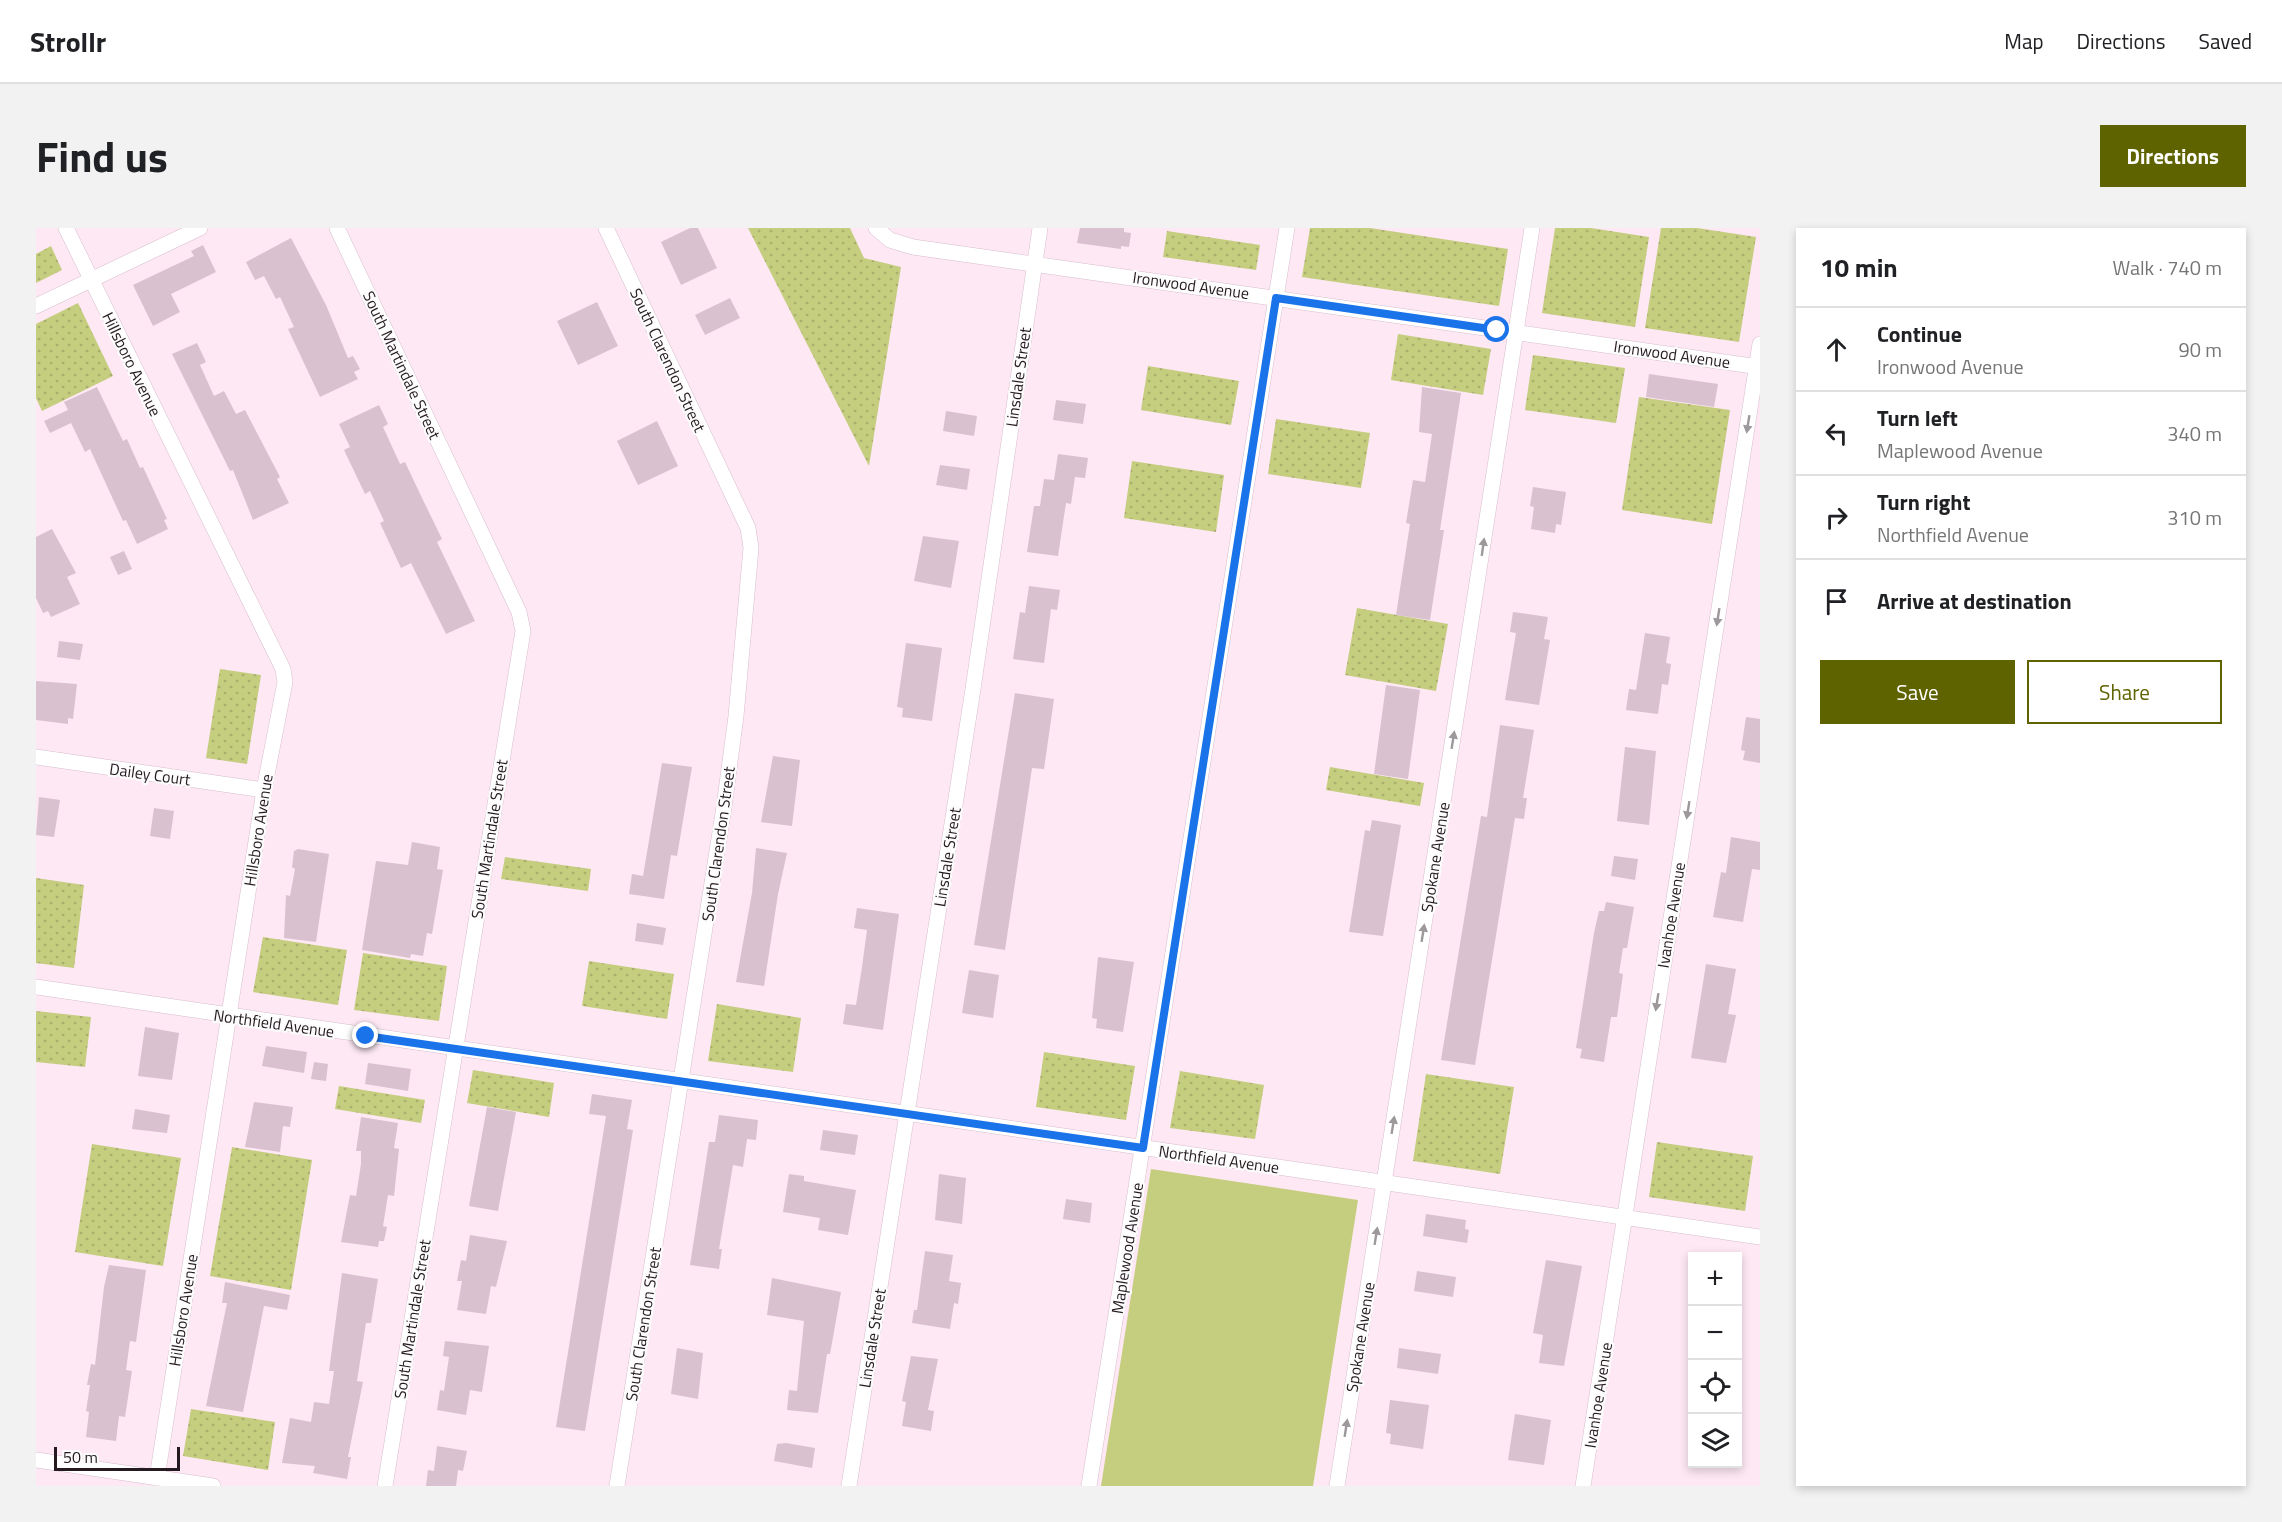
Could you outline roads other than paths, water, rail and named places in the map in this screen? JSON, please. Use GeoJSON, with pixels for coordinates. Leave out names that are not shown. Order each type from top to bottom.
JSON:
{"type":"FeatureCollection","features":[{"type":"Feature","properties":{"kind":"street","name":"Hillsboro Avenue"},"geometry":{"type":"LineString","coordinates":[[66,228],[283,669],[285,682],[264,790],[157,1478]]}},
{"type":"Feature","properties":{"kind":"street"},"geometry":{"type":"LineString","coordinates":[[36,306],[200,228]]}},
{"type":"Feature","properties":{"kind":"street","name":"South Martindale Street"},"geometry":{"type":"LineString","coordinates":[[337,228],[522,620],[386,1486]]}},
{"type":"Feature","properties":{"kind":"street","name":"South Clarendon Street"},"geometry":{"type":"LineString","coordinates":[[606,228],[751,538],[736,716],[617,1486]]}},
{"type":"Feature","properties":{"kind":"street","name":"Ironwood Avenue"},"geometry":{"type":"LineString","coordinates":[[876,228],[890,240],[913,247],[1035,262],[1758,367]]}},
{"type":"Feature","properties":{"kind":"street","name":"Linsdale Street"},"geometry":{"type":"LineString","coordinates":[[849,1486],[908,1114],[1040,228]]}},
{"type":"Feature","properties":{"kind":"street","name":"Maplewood Avenue"},"geometry":{"type":"LineString","coordinates":[[1089,1486],[1287,228]]}},
{"type":"Feature","properties":{"kind":"street","name":"Spokane Avenue"},"geometry":{"type":"LineString","coordinates":[[1337,1486],[1532,228]]}},
{"type":"Feature","properties":{"kind":"street","name":"Ivanhoe Avenue"},"geometry":{"type":"LineString","coordinates":[[1583,1486],[1760,344]]}},
{"type":"Feature","properties":{"kind":"street","name":"Dailey Court"},"geometry":{"type":"LineString","coordinates":[[36,757],[264,790]]}},
{"type":"Feature","properties":{"kind":"street","name":"Northfield Avenue"},"geometry":{"type":"LineString","coordinates":[[36,987],[1760,1237]]}},
{"type":"Feature","properties":{"kind":"street"},"geometry":{"type":"LineString","coordinates":[[36,1460],[213,1486]]}}]}
